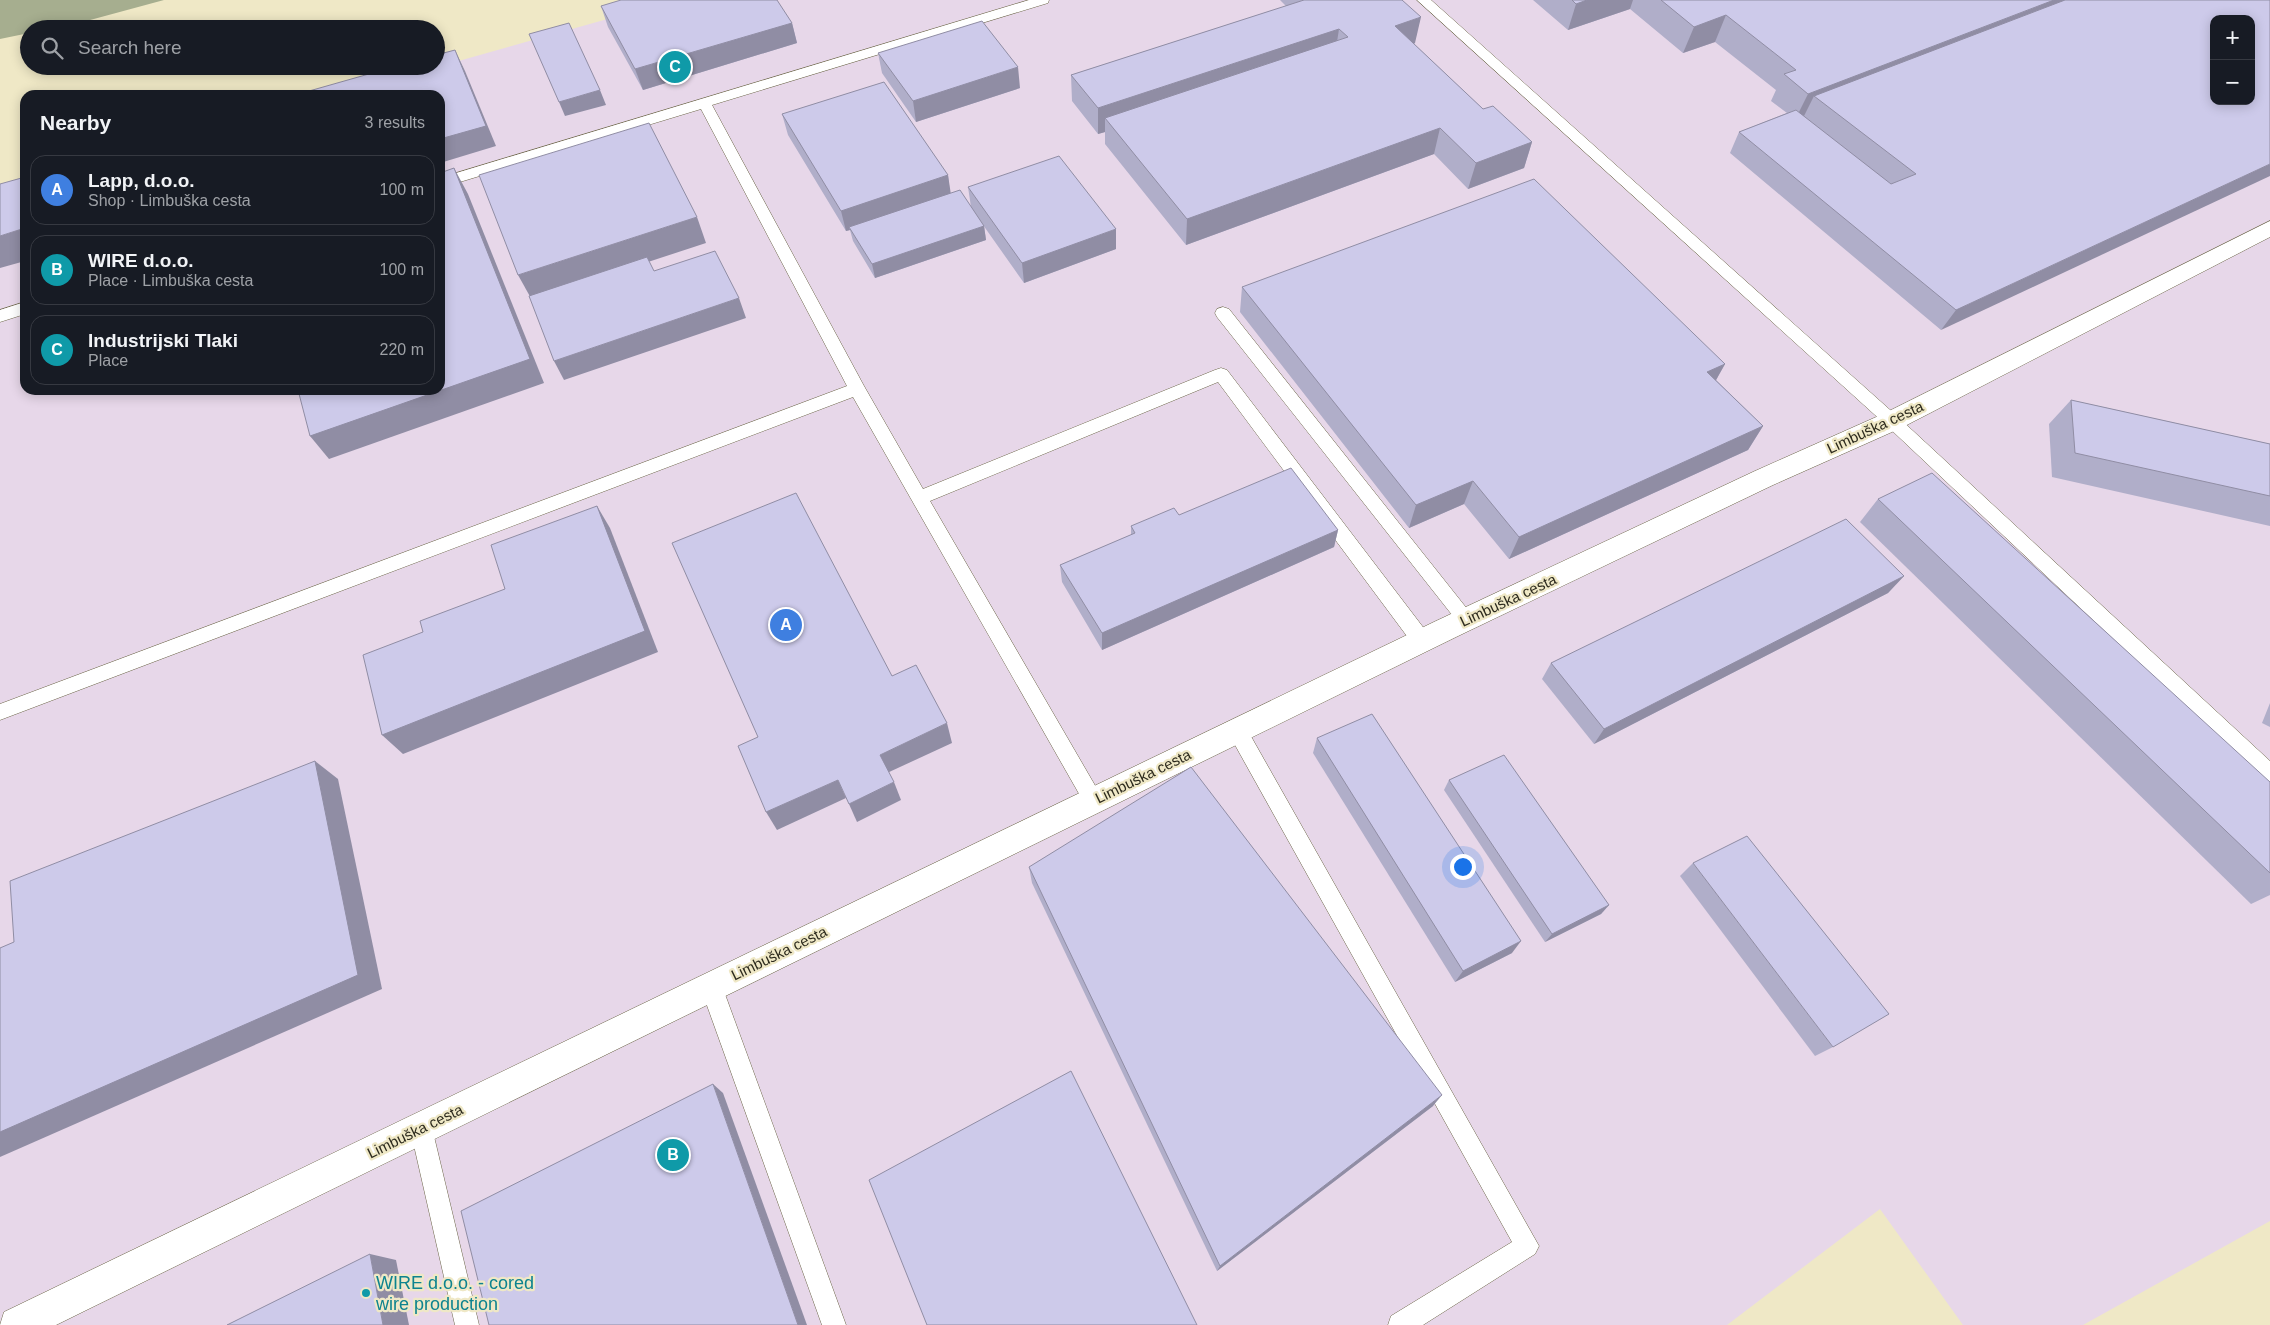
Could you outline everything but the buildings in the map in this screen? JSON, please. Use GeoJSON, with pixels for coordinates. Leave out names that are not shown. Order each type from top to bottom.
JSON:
{"type":"FeatureCollection","features":[{"type":"Feature","properties":{"kind":"street","name":"Limbuška cesta"},"geometry":{"type":"LineString","coordinates":[[18,1325],[54,1317],[421,1128],[1422,641],[1764,478],[1892,421],[2270,228]]}},
{"type":"Feature","properties":{"kind":"lane"},"geometry":{"type":"LineString","coordinates":[[445,182],[1043,0]]}},
{"type":"Feature","properties":{"kind":"lane"},"geometry":{"type":"LineString","coordinates":[[1423,0],[1892,421],[2270,774]]}},
{"type":"Feature","properties":{"kind":"lane"},"geometry":{"type":"LineString","coordinates":[[706,104],[857,389],[1093,800]]}},
{"type":"Feature","properties":{"kind":"lane"},"geometry":{"type":"LineString","coordinates":[[0,316],[20,310]]}},
{"type":"Feature","properties":{"kind":"lane"},"geometry":{"type":"LineString","coordinates":[[1224,313],[1466,620]]}},
{"type":"Feature","properties":{"kind":"lane"},"geometry":{"type":"LineString","coordinates":[[920,498],[1221,374],[1422,641]]}},
{"type":"Feature","properties":{"kind":"lane"},"geometry":{"type":"LineString","coordinates":[[0,712],[857,389]]}},
{"type":"Feature","properties":{"kind":"lane"},"geometry":{"type":"LineString","coordinates":[[1237,730],[1527,1246],[1400,1325]]}},
{"type":"Feature","properties":{"kind":"lane"},"geometry":{"type":"LineString","coordinates":[[711,986],[834,1325]]}},
{"type":"Feature","properties":{"kind":"lane"},"geometry":{"type":"LineString","coordinates":[[421,1128],[467,1325]]}},
{"type":"Feature","properties":{"kind":"shaded area"},"geometry":{"type":"Polygon","coordinates":[[[675,0],[2270,0],[2270,1221],[2083,1325],[1963,1325],[1880,1209],[1727,1325],[0,1325],[0,191],[20,185],[20,395],[445,395],[445,90],[356,90],[409,75],[445,75],[445,65],[675,0]]]}},
{"type":"Feature","properties":{"kind":"green space"},"geometry":{"type":"Polygon","coordinates":[[[0,0],[164,0],[90,20],[20,20],[20,35],[0,39],[0,0]]]}},
{"type":"Feature","properties":{"kind":"place","name":"Industrijski Tlaki"},"geometry":{"type":"Point","coordinates":[675,67]}},
{"type":"Feature","properties":{"kind":"place","name":"Lapp, d.o.o."},"geometry":{"type":"Point","coordinates":[786,625]}},
{"type":"Feature","properties":{"kind":"place","name":"WIRE d.o.o."},"geometry":{"type":"Point","coordinates":[673,1155]}},
{"type":"Feature","properties":{"kind":"place","name":"WIRE d.o.o. - cored wire production"},"geometry":{"type":"Point","coordinates":[366,1293]}}]}
